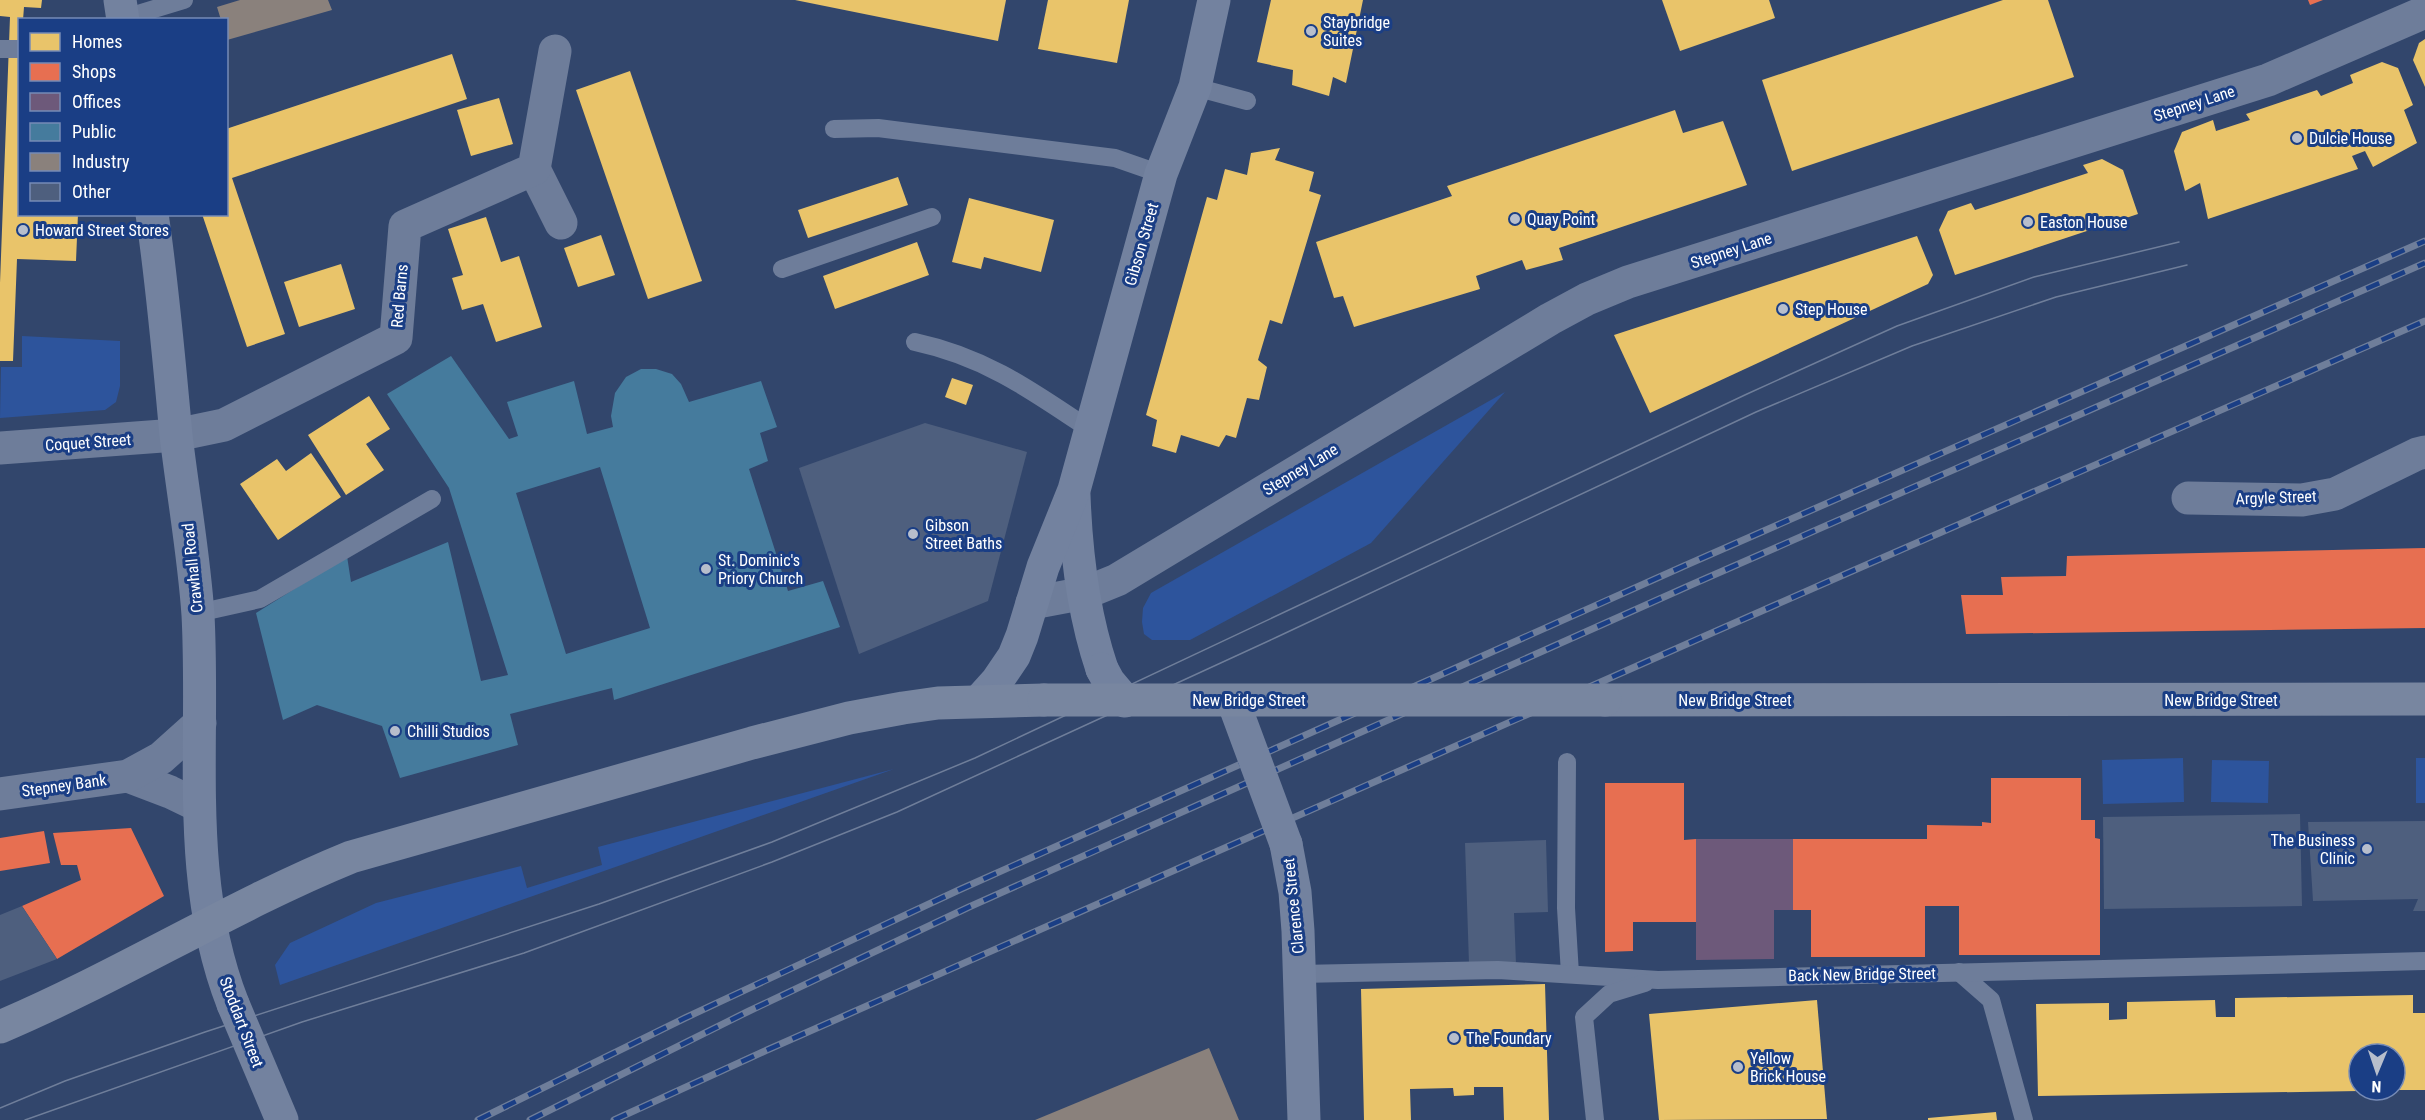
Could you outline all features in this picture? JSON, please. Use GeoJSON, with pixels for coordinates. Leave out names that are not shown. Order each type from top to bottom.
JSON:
{"type":"FeatureCollection","features":[{"type":"Feature","properties":{"kind":"main road","name":"Gibson Street"},"geometry":{"type":"LineString","coordinates":[[979,701],[997,681],[1014,656],[1043,567],[1074,490],[1161,174],[1195,87],[1214,0]]}},
{"type":"Feature","properties":{"kind":"main road","name":"Crawhall Road"},"geometry":{"type":"LineString","coordinates":[[152,216],[162,284],[198,613],[200,852],[211,922]]}},
{"type":"Feature","properties":{"kind":"main road","name":"Gibson Street"},"geometry":{"type":"LineString","coordinates":[[1074,490],[1075,515],[1092,635],[1102,669],[1109,682],[1125,701]]}},
{"type":"Feature","properties":{"kind":"main road","name":"New Bridge Street"},"geometry":{"type":"LineString","coordinates":[[0,1027],[77,993],[310,873],[351,857],[752,743],[849,718],[903,708],[979,701],[1044,700],[2425,699]]}},
{"type":"Feature","properties":{"kind":"main road","name":"Clarence Street"},"geometry":{"type":"LineString","coordinates":[[1233,701],[1286,844],[1295,892],[1304,1120]]}},
{"type":"Feature","properties":{"kind":"main road","name":"Stoddart Street"},"geometry":{"type":"LineString","coordinates":[[211,922],[220,964],[233,1004],[282,1120]]}},
{"type":"Feature","properties":{"kind":"street","name":"Stepney Lane"},"geometry":{"type":"LineString","coordinates":[[1032,603],[1085,592],[1117,580],[1540,325],[1587,299],[1628,282],[2268,80],[2425,12]]}},
{"type":"Feature","properties":{"kind":"street"},"geometry":{"type":"LineString","coordinates":[[555,51],[534,169],[561,223]]}},
{"type":"Feature","properties":{"kind":"street","name":"Red Barns"},"geometry":{"type":"LineString","coordinates":[[177,435],[224,425],[396,338],[405,226],[534,169]]}},
{"type":"Feature","properties":{"kind":"street","name":"Coquet Street"},"geometry":{"type":"LineString","coordinates":[[0,448],[177,435]]}},
{"type":"Feature","properties":{"kind":"street","name":"Argyle Street"},"geometry":{"type":"LineString","coordinates":[[2188,498],[2302,500],[2335,494],[2417,454],[2425,453]]}},
{"type":"Feature","properties":{"kind":"street"},"geometry":{"type":"LineString","coordinates":[[128,777],[161,758],[200,723]]}},
{"type":"Feature","properties":{"kind":"street"},"geometry":{"type":"LineString","coordinates":[[128,777],[170,792],[199,807]]}},
{"type":"Feature","properties":{"kind":"street","name":"Stepney Bank"},"geometry":{"type":"LineString","coordinates":[[0,794],[128,777]]}},
{"type":"Feature","properties":{"kind":"lane"},"geometry":{"type":"LineString","coordinates":[[121,14],[184,0]]}},
{"type":"Feature","properties":{"kind":"lane"},"geometry":{"type":"LineString","coordinates":[[0,49],[18,49]]}},
{"type":"Feature","properties":{"kind":"lane"},"geometry":{"type":"LineString","coordinates":[[1195,87],[1247,101]]}},
{"type":"Feature","properties":{"kind":"lane"},"geometry":{"type":"LineString","coordinates":[[834,129],[878,128],[1114,158],[1161,174]]}},
{"type":"Feature","properties":{"kind":"lane"},"geometry":{"type":"LineString","coordinates":[[782,269],[932,217]]}},
{"type":"Feature","properties":{"kind":"lane"},"geometry":{"type":"LineString","coordinates":[[915,342],[946,349],[1021,382],[1089,429]]}},
{"type":"Feature","properties":{"kind":"lane"},"geometry":{"type":"LineString","coordinates":[[198,613],[260,599],[432,499]]}},
{"type":"Feature","properties":{"kind":"lane"},"geometry":{"type":"LineString","coordinates":[[1568,762],[1566,908],[1570,974]]}},
{"type":"Feature","properties":{"kind":"lane","name":"Back New Bridge Street"},"geometry":{"type":"LineString","coordinates":[[1299,974],[1498,970],[1658,980],[2425,961]]}},
{"type":"Feature","properties":{"kind":"lane"},"geometry":{"type":"LineString","coordinates":[[1959,972],[1991,1000],[2024,1120]]}},
{"type":"Feature","properties":{"kind":"lane"},"geometry":{"type":"LineString","coordinates":[[1595,1120],[1584,1017],[1609,994],[1658,980]]}},
{"type":"Feature","properties":{"kind":"shaded area"},"geometry":{"type":"Polygon","coordinates":[[[22,336],[120,341],[120,386],[116,402],[105,410],[0,418],[1,367],[22,367],[22,336]]]}},
{"type":"Feature","properties":{"kind":"shaded area"},"geometry":{"type":"Polygon","coordinates":[[[1505,392],[1371,543],[1190,640],[1152,640],[1144,634],[1143,608],[1151,593],[1505,392]]]}},
{"type":"Feature","properties":{"kind":"shaded area"},"geometry":{"type":"Polygon","coordinates":[[[2183,758],[2184,802],[2103,804],[2102,760],[2183,758]]]}},
{"type":"Feature","properties":{"kind":"shaded area"},"geometry":{"type":"Polygon","coordinates":[[[2416,758],[2425,758],[2425,803],[2416,803],[2416,758]]]}},
{"type":"Feature","properties":{"kind":"shaded area"},"geometry":{"type":"Polygon","coordinates":[[[2212,760],[2269,761],[2268,803],[2211,802],[2212,760]]]}},
{"type":"Feature","properties":{"kind":"shaded area"},"geometry":{"type":"Polygon","coordinates":[[[894,769],[280,985],[275,965],[290,943],[376,903],[521,866],[527,888],[602,865],[598,847],[894,769]]]}},
{"type":"Feature","properties":{"kind":"building: Homes"},"geometry":{"type":"Polygon","coordinates":[[[0,0],[42,0],[41,8],[24,7],[23,18],[18,18],[18,216],[78,216],[76,261],[17,259],[13,361],[0,361],[0,283],[10,17],[0,16],[0,0]]]}},
{"type":"Feature","properties":{"kind":"building: Homes"},"geometry":{"type":"Polygon","coordinates":[[[795,0],[1006,0],[998,41],[795,0]]]}},
{"type":"Feature","properties":{"kind":"building: Homes"},"geometry":{"type":"Polygon","coordinates":[[[1048,0],[1129,0],[1117,63],[1038,49],[1048,0]]]}},
{"type":"Feature","properties":{"kind":"building: Homes","name":"Staybridge Suites"},"geometry":{"type":"Polygon","coordinates":[[[1271,0],[1363,0],[1346,83],[1333,77],[1329,96],[1292,85],[1293,70],[1257,62],[1271,0]]]}},
{"type":"Feature","properties":{"kind":"building: Homes"},"geometry":{"type":"Polygon","coordinates":[[[1662,0],[1769,0],[1775,18],[1680,51],[1662,0]]]}},
{"type":"Feature","properties":{"kind":"building: Homes"},"geometry":{"type":"Polygon","coordinates":[[[2003,0],[2048,0],[2074,77],[1792,171],[1762,80],[2003,0]]]}},
{"type":"Feature","properties":{"kind":"building: Homes"},"geometry":{"type":"Polygon","coordinates":[[[2425,39],[2425,87],[2413,60],[2419,43],[2425,39]]]}},
{"type":"Feature","properties":{"kind":"building: Homes"},"geometry":{"type":"Polygon","coordinates":[[[452,54],[467,99],[232,178],[285,334],[247,347],[203,216],[228,216],[228,128],[452,54]]]}},
{"type":"Feature","properties":{"kind":"building: Homes","name":"Dulcie House"},"geometry":{"type":"Polygon","coordinates":[[[2382,62],[2398,68],[2413,105],[2404,110],[2417,143],[2373,167],[2365,151],[2352,156],[2358,169],[2208,219],[2200,183],[2185,191],[2174,151],[2182,132],[2213,120],[2216,131],[2250,120],[2246,114],[2317,90],[2321,96],[2353,83],[2350,75],[2382,62]]]}},
{"type":"Feature","properties":{"kind":"building: Homes"},"geometry":{"type":"Polygon","coordinates":[[[630,71],[702,281],[648,299],[576,90],[630,71]]]}},
{"type":"Feature","properties":{"kind":"building: Homes"},"geometry":{"type":"Polygon","coordinates":[[[499,98],[513,144],[471,156],[457,110],[499,98]]]}},
{"type":"Feature","properties":{"kind":"building: Homes","name":"Quay Point"},"geometry":{"type":"Polygon","coordinates":[[[1675,110],[1683,133],[1723,121],[1747,185],[1559,248],[1563,260],[1526,270],[1522,260],[1476,276],[1480,289],[1354,327],[1343,296],[1334,298],[1316,242],[1452,196],[1447,186],[1675,110]]]}},
{"type":"Feature","properties":{"kind":"building: Homes"},"geometry":{"type":"Polygon","coordinates":[[[1280,148],[1275,160],[1314,172],[1309,191],[1321,195],[1282,324],[1270,320],[1258,360],[1267,367],[1259,400],[1247,398],[1236,438],[1226,435],[1219,447],[1181,435],[1176,453],[1152,446],[1157,420],[1146,415],[1207,197],[1217,200],[1225,169],[1247,175],[1251,153],[1280,148]]]}},
{"type":"Feature","properties":{"kind":"building: Homes","name":"Easton House"},"geometry":{"type":"Polygon","coordinates":[[[2102,159],[2123,170],[2138,214],[1955,275],[1939,230],[1948,211],[1971,203],[1975,210],[2088,173],[2083,165],[2102,159]]]}},
{"type":"Feature","properties":{"kind":"building: Homes"},"geometry":{"type":"Polygon","coordinates":[[[898,177],[908,205],[808,238],[798,210],[898,177]]]}},
{"type":"Feature","properties":{"kind":"building: Homes"},"geometry":{"type":"Polygon","coordinates":[[[969,198],[1054,220],[1041,272],[984,257],[981,269],[952,262],[969,198]]]}},
{"type":"Feature","properties":{"kind":"building: Homes"},"geometry":{"type":"Polygon","coordinates":[[[486,217],[501,262],[519,256],[542,327],[496,342],[483,304],[462,310],[452,278],[463,275],[448,229],[486,217]]]}},
{"type":"Feature","properties":{"kind":"building: Homes"},"geometry":{"type":"Polygon","coordinates":[[[601,235],[615,275],[578,287],[564,248],[601,235]]]}},
{"type":"Feature","properties":{"kind":"building: Homes","name":"Step House"},"geometry":{"type":"Polygon","coordinates":[[[1917,236],[1933,275],[1928,284],[1650,413],[1614,335],[1917,236]]]}},
{"type":"Feature","properties":{"kind":"building: Homes"},"geometry":{"type":"Polygon","coordinates":[[[917,242],[929,275],[835,309],[823,276],[917,242]]]}},
{"type":"Feature","properties":{"kind":"building: Homes"},"geometry":{"type":"Polygon","coordinates":[[[341,264],[355,309],[299,327],[284,282],[341,264]]]}},
{"type":"Feature","properties":{"kind":"building: Homes"},"geometry":{"type":"Polygon","coordinates":[[[952,378],[973,385],[966,405],[945,397],[952,378]]]}},
{"type":"Feature","properties":{"kind":"building: Homes"},"geometry":{"type":"Polygon","coordinates":[[[369,396],[390,429],[366,444],[384,470],[346,495],[308,435],[369,396]]]}},
{"type":"Feature","properties":{"kind":"building: Homes"},"geometry":{"type":"Polygon","coordinates":[[[311,453],[341,497],[278,540],[240,484],[277,459],[286,471],[311,453]]]}},
{"type":"Feature","properties":{"kind":"building: Homes","name":"The Foundary"},"geometry":{"type":"Polygon","coordinates":[[[1545,984],[1549,1120],[1504,1120],[1503,1087],[1474,1087],[1474,1095],[1454,1096],[1453,1088],[1410,1089],[1411,1120],[1364,1120],[1361,989],[1545,984]]]}},
{"type":"Feature","properties":{"kind":"building: Homes"},"geometry":{"type":"Polygon","coordinates":[[[2413,995],[2413,1013],[2425,1013],[2425,1090],[2407,1090],[2407,1042],[2347,1042],[2347,1091],[2038,1096],[2036,1004],[2109,1003],[2109,1020],[2127,1019],[2127,1002],[2215,1000],[2216,1017],[2235,1017],[2235,998],[2413,995]]]}},
{"type":"Feature","properties":{"kind":"building: Homes","name":"Yellow Brick House"},"geometry":{"type":"Polygon","coordinates":[[[1817,1000],[1827,1119],[1659,1120],[1649,1014],[1817,1000]]]}},
{"type":"Feature","properties":{"kind":"building: Homes"},"geometry":{"type":"Polygon","coordinates":[[[1996,1112],[1997,1120],[1928,1120],[1928,1118],[1996,1112]]]}},
{"type":"Feature","properties":{"kind":"building: Shops"},"geometry":{"type":"Polygon","coordinates":[[[2308,0],[2323,0],[2310,5],[2308,0]]]}},
{"type":"Feature","properties":{"kind":"building: Shops"},"geometry":{"type":"Polygon","coordinates":[[[2425,548],[2425,628],[1966,634],[1961,595],[2003,595],[2001,577],[2066,576],[2067,556],[2425,548]]]}},
{"type":"Feature","properties":{"kind":"building: Shops"},"geometry":{"type":"Polygon","coordinates":[[[1991,778],[2081,778],[2081,820],[2095,820],[2095,838],[2100,839],[2100,955],[1959,955],[1959,906],[1925,906],[1925,957],[1811,957],[1811,910],[1793,910],[1793,839],[1927,839],[1927,825],[1982,826],[1982,822],[1991,823],[1991,778]]]}},
{"type":"Feature","properties":{"kind":"building: Shops"},"geometry":{"type":"Polygon","coordinates":[[[1605,783],[1684,783],[1684,840],[1696,839],[1696,922],[1633,922],[1633,951],[1605,952],[1605,783]]]}},
{"type":"Feature","properties":{"kind":"building: Shops"},"geometry":{"type":"Polygon","coordinates":[[[131,828],[164,896],[57,959],[22,906],[81,880],[77,865],[61,865],[53,833],[131,828]]]}},
{"type":"Feature","properties":{"kind":"building: Shops"},"geometry":{"type":"Polygon","coordinates":[[[44,831],[50,863],[0,871],[0,838],[44,831]]]}},
{"type":"Feature","properties":{"kind":"building: Offices"},"geometry":{"type":"Polygon","coordinates":[[[1696,839],[1793,839],[1793,910],[1774,910],[1774,959],[1696,960],[1696,839]]]}},
{"type":"Feature","properties":{"kind":"building: Public","name":"St. Dominic's Priory Church"},"geometry":{"type":"Polygon","coordinates":[[[451,356],[509,439],[518,436],[507,402],[574,381],[587,434],[613,427],[611,416],[615,393],[626,377],[641,369],[656,369],[672,374],[681,384],[689,402],[761,381],[777,427],[760,433],[768,461],[749,469],[788,591],[823,581],[840,627],[614,700],[612,688],[510,714],[518,745],[400,778],[382,726],[317,705],[283,720],[256,613],[347,556],[351,582],[448,542],[481,681],[508,675],[449,488],[387,394],[451,356]],[[600,467],[516,493],[566,654],[650,628],[600,467]]]}},
{"type":"Feature","properties":{"kind":"building: Industry"},"geometry":{"type":"Polygon","coordinates":[[[240,0],[328,0],[332,10],[228,40],[228,18],[220,18],[217,7],[240,0]]]}},
{"type":"Feature","properties":{"kind":"building: Industry"},"geometry":{"type":"Polygon","coordinates":[[[1209,1048],[1239,1120],[1035,1120],[1209,1048]]]}},
{"type":"Feature","properties":{"kind":"building: Other","name":"Gibson Street Baths"},"geometry":{"type":"Polygon","coordinates":[[[925,423],[1027,452],[988,601],[859,654],[799,468],[925,423]]]}},
{"type":"Feature","properties":{"kind":"building: Other"},"geometry":{"type":"Polygon","coordinates":[[[2300,814],[2302,906],[2104,909],[2103,817],[2300,814]]]}},
{"type":"Feature","properties":{"kind":"building: Other","name":"The Business Clinic"},"geometry":{"type":"Polygon","coordinates":[[[2425,821],[2425,911],[2413,911],[2418,899],[2313,901],[2308,822],[2425,821]]]}},
{"type":"Feature","properties":{"kind":"building: Other"},"geometry":{"type":"Polygon","coordinates":[[[1546,840],[1548,912],[1514,913],[1516,964],[1469,964],[1465,843],[1546,840]]]}},
{"type":"Feature","properties":{"kind":"building: Other"},"geometry":{"type":"Polygon","coordinates":[[[22,906],[57,959],[0,981],[0,915],[22,906]]]}},
{"type":"Feature","properties":{"kind":"tram line"},"geometry":{"type":"LineString","coordinates":[[0,1108],[65,1081],[205,1032],[599,904],[772,842],[975,758],[1747,394],[1897,326],[2034,277],[2179,242]]}},
{"type":"Feature","properties":{"kind":"tram line"},"geometry":{"type":"LineString","coordinates":[[25,1120],[302,1022],[524,953],[772,862],[897,812],[1756,412],[1912,346],[2056,297],[2187,265]]}},
{"type":"Feature","properties":{"kind":"railway"},"geometry":{"type":"LineString","coordinates":[[478,1120],[685,1018],[961,889],[1684,566],[2425,241]]}},
{"type":"Feature","properties":{"kind":"railway"},"geometry":{"type":"LineString","coordinates":[[530,1120],[747,1012],[969,907],[1693,584],[2425,263]]}},
{"type":"Feature","properties":{"kind":"railway"},"geometry":{"type":"LineString","coordinates":[[614,1120],[767,1050],[1850,572],[2425,321]]}},
{"type":"Feature","properties":{"kind":"place","name":"Staybridge Suites"},"geometry":{"type":"Point","coordinates":[1311,31]}},
{"type":"Feature","properties":{"kind":"place","name":"Dulcie House"},"geometry":{"type":"Point","coordinates":[2297,138]}},
{"type":"Feature","properties":{"kind":"place","name":"Quay Point"},"geometry":{"type":"Point","coordinates":[1515,219]}},
{"type":"Feature","properties":{"kind":"place","name":"Easton House"},"geometry":{"type":"Point","coordinates":[2028,222]}},
{"type":"Feature","properties":{"kind":"place","name":"Howard Street Stores"},"geometry":{"type":"Point","coordinates":[23,230]}},
{"type":"Feature","properties":{"kind":"place","name":"Step House"},"geometry":{"type":"Point","coordinates":[1783,309]}},
{"type":"Feature","properties":{"kind":"place","name":"Gibson Street Baths"},"geometry":{"type":"Point","coordinates":[913,534]}},
{"type":"Feature","properties":{"kind":"place","name":"St. Dominic's Priory Church"},"geometry":{"type":"Point","coordinates":[706,569]}},
{"type":"Feature","properties":{"kind":"place","name":"Chilli Studios"},"geometry":{"type":"Point","coordinates":[395,731]}},
{"type":"Feature","properties":{"kind":"place","name":"The Business Clinic"},"geometry":{"type":"Point","coordinates":[2367,849]}},
{"type":"Feature","properties":{"kind":"place","name":"The Foundary"},"geometry":{"type":"Point","coordinates":[1454,1038]}},
{"type":"Feature","properties":{"kind":"place","name":"Yellow Brick House"},"geometry":{"type":"Point","coordinates":[1738,1067]}}]}
